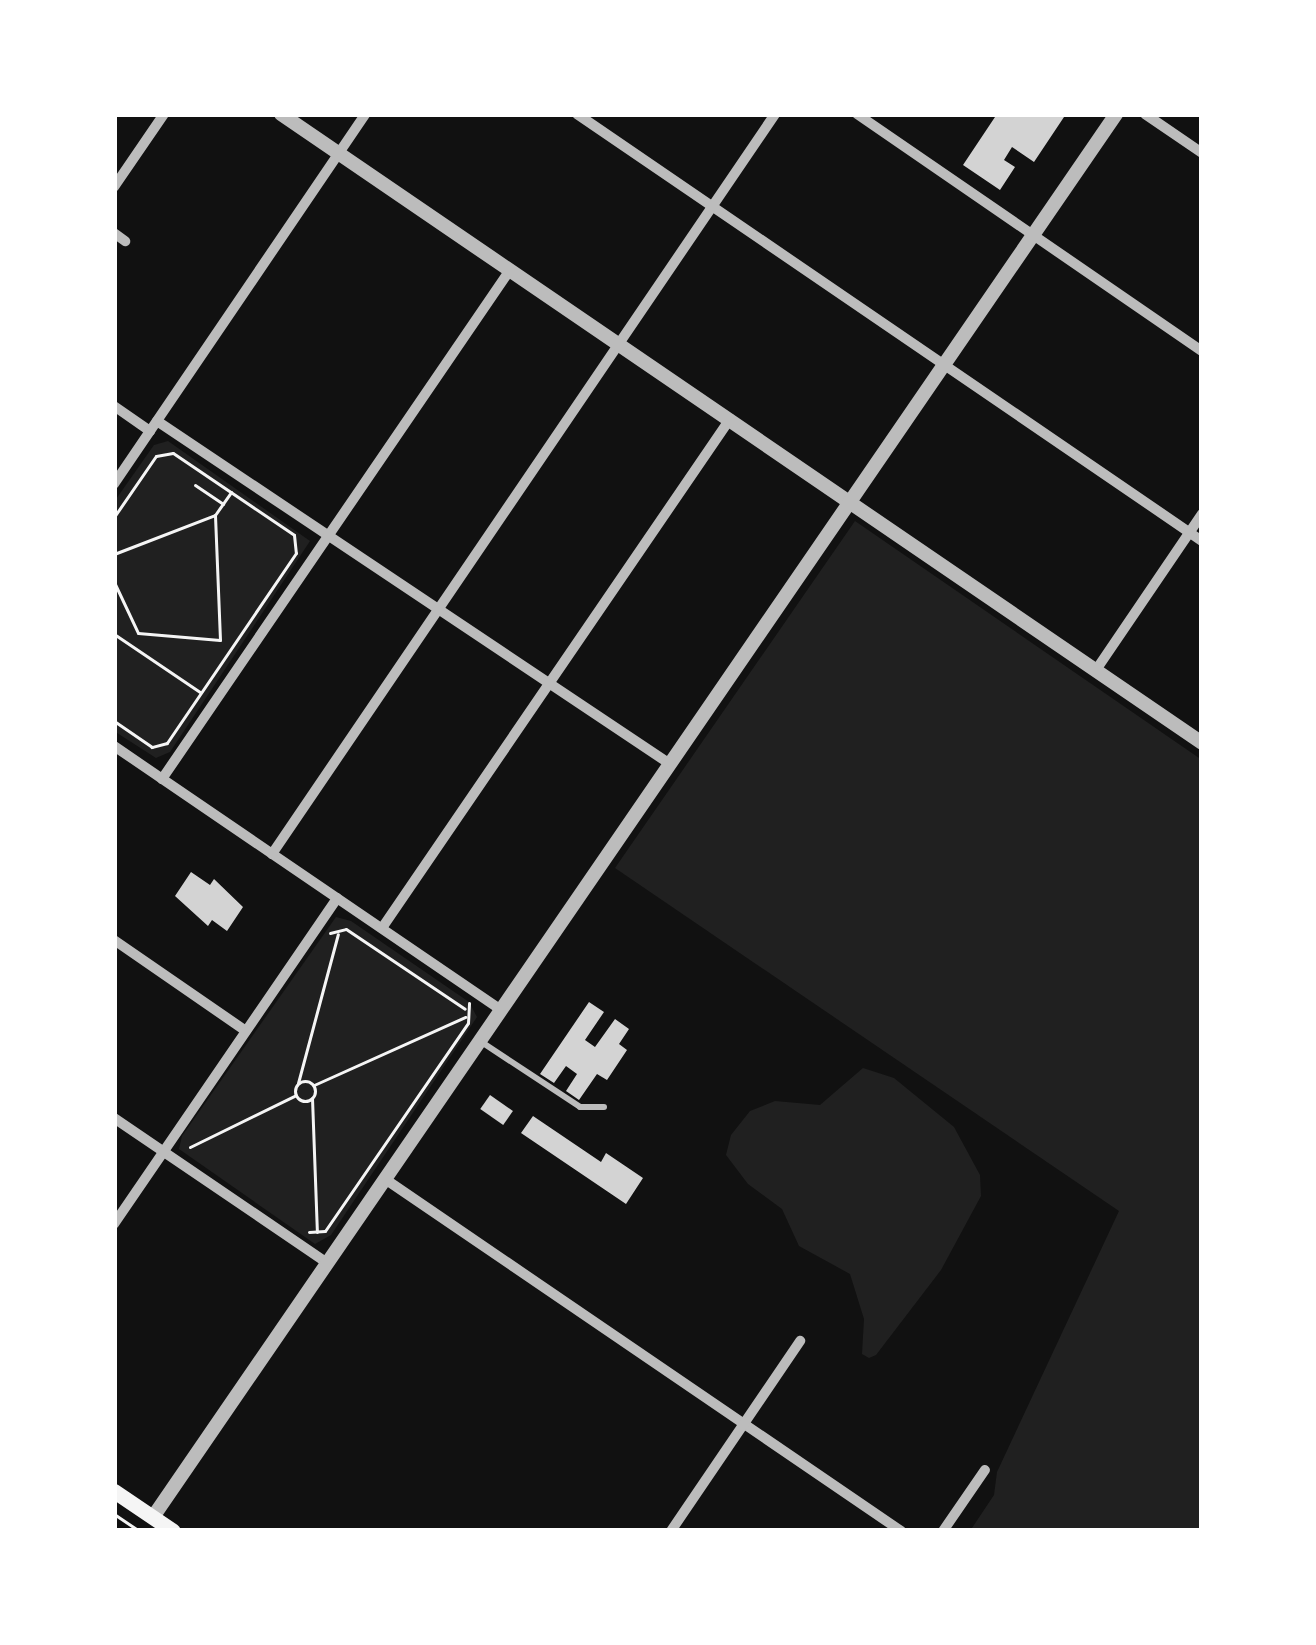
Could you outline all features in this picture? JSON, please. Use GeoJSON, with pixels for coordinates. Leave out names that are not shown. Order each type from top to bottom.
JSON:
{"type":"FeatureCollection","features":[{"type":"Feature","properties":{"kind":"main road"},"geometry":{"type":"LineString","coordinates":[[114,1491],[173,1531]]}},
{"type":"Feature","properties":{"kind":"street"},"geometry":{"type":"LineString","coordinates":[[114,187],[164,114]]}},
{"type":"Feature","properties":{"kind":"street"},"geometry":{"type":"LineString","coordinates":[[280,114],[1202,743]]}},
{"type":"Feature","properties":{"kind":"street"},"geometry":{"type":"LineString","coordinates":[[114,484],[365,114]]}},
{"type":"Feature","properties":{"kind":"street"},"geometry":{"type":"LineString","coordinates":[[577,114],[1202,541]]}},
{"type":"Feature","properties":{"kind":"street"},"geometry":{"type":"LineString","coordinates":[[272,854],[775,114]]}},
{"type":"Feature","properties":{"kind":"street"},"geometry":{"type":"LineString","coordinates":[[857,114],[1202,351]]}},
{"type":"Feature","properties":{"kind":"street"},"geometry":{"type":"LineString","coordinates":[[153,1517],[1116,114]]}},
{"type":"Feature","properties":{"kind":"street"},"geometry":{"type":"LineString","coordinates":[[1145,114],[1202,153]]}},
{"type":"Feature","properties":{"kind":"street"},"geometry":{"type":"LineString","coordinates":[[162,779],[510,270]]}},
{"type":"Feature","properties":{"kind":"street"},"geometry":{"type":"LineString","coordinates":[[114,406],[328,535],[670,764]]}},
{"type":"Feature","properties":{"kind":"street"},"geometry":{"type":"LineString","coordinates":[[382,928],[730,419]]}},
{"type":"Feature","properties":{"kind":"street"},"geometry":{"type":"LineString","coordinates":[[1096,670],[1202,514]]}},
{"type":"Feature","properties":{"kind":"street"},"geometry":{"type":"LineString","coordinates":[[114,746],[501,1010]]}},
{"type":"Feature","properties":{"kind":"street"},"geometry":{"type":"LineString","coordinates":[[114,1225],[338,898]]}},
{"type":"Feature","properties":{"kind":"street"},"geometry":{"type":"LineString","coordinates":[[114,940],[246,1031]]}},
{"type":"Feature","properties":{"kind":"street"},"geometry":{"type":"LineString","coordinates":[[114,1118],[327,1263]]}},
{"type":"Feature","properties":{"kind":"street"},"geometry":{"type":"LineString","coordinates":[[385,1179],[902,1531]]}},
{"type":"Feature","properties":{"kind":"street"},"geometry":{"type":"LineString","coordinates":[[671,1531],[800,1341]]}},
{"type":"Feature","properties":{"kind":"street"},"geometry":{"type":"LineString","coordinates":[[943,1531],[985,1470]]}},
{"type":"Feature","properties":{"kind":"lane"},"geometry":{"type":"LineString","coordinates":[[480,1041],[576,1105],[604,1107]]}},
{"type":"Feature","properties":{"kind":"path"},"geometry":{"type":"LineString","coordinates":[[114,517],[156,456],[173,453],[294,535],[296,554],[167,743],[152,746],[114,721]]}},
{"type":"Feature","properties":{"kind":"path"},"geometry":{"type":"LineString","coordinates":[[195,485],[223,504]]}},
{"type":"Feature","properties":{"kind":"path"},"geometry":{"type":"LineString","coordinates":[[114,554],[215,515],[231,492]]}},
{"type":"Feature","properties":{"kind":"path"},"geometry":{"type":"LineString","coordinates":[[215,515],[220,640]]}},
{"type":"Feature","properties":{"kind":"path"},"geometry":{"type":"LineString","coordinates":[[262,525],[268,517]]}},
{"type":"Feature","properties":{"kind":"path"},"geometry":{"type":"LineString","coordinates":[[218,578],[224,582]]}},
{"type":"Feature","properties":{"kind":"path"},"geometry":{"type":"LineString","coordinates":[[114,582],[138,633]]}},
{"type":"Feature","properties":{"kind":"path"},"geometry":{"type":"LineString","coordinates":[[138,633],[220,640],[232,648]]}},
{"type":"Feature","properties":{"kind":"path"},"geometry":{"type":"LineString","coordinates":[[130,645],[138,633]]}},
{"type":"Feature","properties":{"kind":"path"},"geometry":{"type":"LineString","coordinates":[[114,634],[201,693]]}},
{"type":"Feature","properties":{"kind":"path"},"geometry":{"type":"LineString","coordinates":[[331,932],[351,921]]}},
{"type":"Feature","properties":{"kind":"path"},"geometry":{"type":"LineString","coordinates":[[342,929],[465,1009]]}},
{"type":"Feature","properties":{"kind":"path"},"geometry":{"type":"LineString","coordinates":[[296,1095],[342,929]]}},
{"type":"Feature","properties":{"kind":"path"},"geometry":{"type":"LineString","coordinates":[[310,1233],[326,1231],[468,1023],[465,1009],[470,1002]]}},
{"type":"Feature","properties":{"kind":"path"},"geometry":{"type":"LineString","coordinates":[[298,1083],[314,1085],[466,1016]]}},
{"type":"Feature","properties":{"kind":"path"},"geometry":{"type":"LineString","coordinates":[[314,1085],[317,1232]]}},
{"type":"Feature","properties":{"kind":"path"},"geometry":{"type":"LineString","coordinates":[[296,1095],[303,1101],[313,1098]]}},
{"type":"Feature","properties":{"kind":"path"},"geometry":{"type":"LineString","coordinates":[[190,1146],[296,1095]]}},
{"type":"Feature","properties":{"kind":"path"},"geometry":{"type":"LineString","coordinates":[[114,1514],[139,1531]]}},
{"type":"Feature","properties":{"kind":"shaded area"},"geometry":{"type":"Polygon","coordinates":[[[168,441],[310,541],[170,752],[156,758],[114,731],[114,502],[154,445],[168,441]]]}},
{"type":"Feature","properties":{"kind":"shaded area"},"geometry":{"type":"Polygon","coordinates":[[[855,521],[1202,760],[1202,1531],[970,1531],[994,1495],[997,1472],[1119,1211],[615,868],[855,521]]]}},
{"type":"Feature","properties":{"kind":"shaded area"},"geometry":{"type":"Polygon","coordinates":[[[336,917],[351,921],[469,1002],[477,1017],[331,1235],[315,1244],[179,1149],[182,1136],[336,917]]]}},
{"type":"Feature","properties":{"kind":"shaded area"},"geometry":{"type":"Polygon","coordinates":[[[863,1068],[894,1078],[954,1127],[980,1175],[981,1196],[941,1270],[869,1358],[862,1354],[864,1319],[850,1274],[799,1246],[782,1209],[748,1184],[726,1155],[731,1135],[750,1111],[775,1101],[820,1105],[863,1068]]]}},
{"type":"Feature","properties":{"kind":"building"},"geometry":{"type":"Polygon","coordinates":[[[997,114],[1066,114],[1034,162],[1012,147],[1004,160],[1015,167],[1000,190],[963,165],[997,114]]]}},
{"type":"Feature","properties":{"kind":"building"},"geometry":{"type":"Polygon","coordinates":[[[191,872],[210,885],[214,879],[243,907],[227,931],[212,920],[208,926],[175,896],[191,872]]]}},
{"type":"Feature","properties":{"kind":"building"},"geometry":{"type":"Polygon","coordinates":[[[589,1002],[604,1012],[585,1040],[595,1047],[615,1019],[629,1029],[619,1044],[627,1050],[607,1080],[597,1074],[579,1100],[566,1091],[577,1074],[566,1066],[554,1083],[540,1074],[589,1002]]]}},
{"type":"Feature","properties":{"kind":"building"},"geometry":{"type":"Polygon","coordinates":[[[490,1095],[513,1111],[503,1125],[480,1109],[490,1095]]]}},
{"type":"Feature","properties":{"kind":"building"},"geometry":{"type":"Polygon","coordinates":[[[533,1116],[601,1162],[606,1153],[643,1178],[626,1204],[521,1133],[533,1116]]]}}]}
